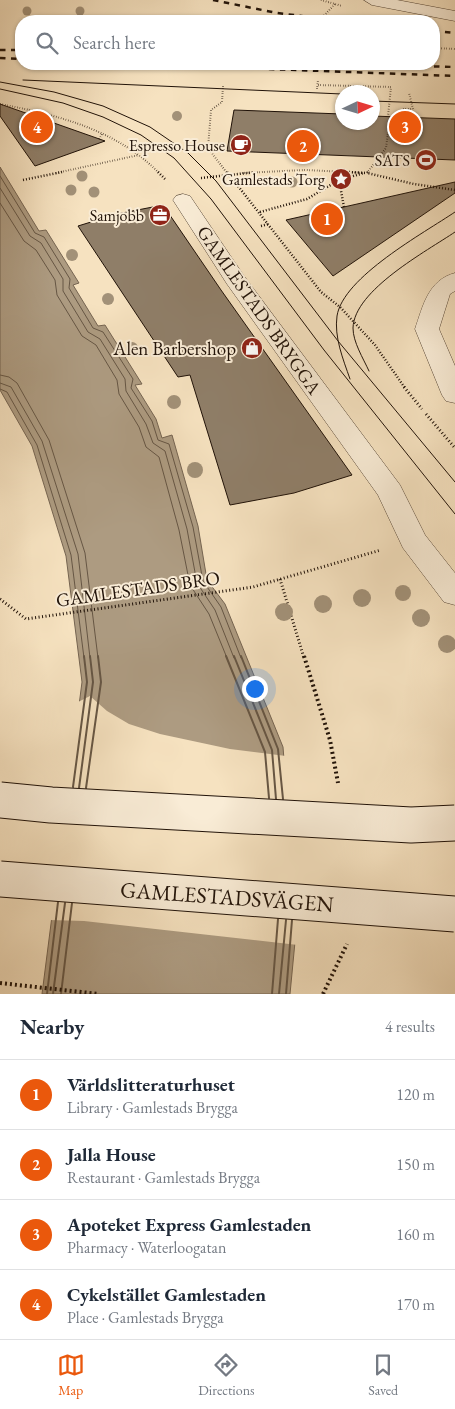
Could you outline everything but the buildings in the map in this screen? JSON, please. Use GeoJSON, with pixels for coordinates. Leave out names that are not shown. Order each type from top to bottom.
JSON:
{"type":"FeatureCollection","features":[{"type":"Feature","properties":{"kind":"street"},"geometry":{"type":"LineString","coordinates":[[372,0],[455,16]]}},
{"type":"Feature","properties":{"kind":"street"},"geometry":{"type":"LineString","coordinates":[[412,0],[455,7]]}},
{"type":"Feature","properties":{"kind":"street","name":"GAMLESTADS BRYGGA"},"geometry":{"type":"LineString","coordinates":[[182,200],[234,278],[390,492],[413,540],[455,594]]}},
{"type":"Feature","properties":{"kind":"street"},"geometry":{"type":"LineString","coordinates":[[455,280],[440,291],[427,329],[455,395]]}},
{"type":"Feature","properties":{"kind":"street"},"geometry":{"type":"LineString","coordinates":[[0,800],[51,805],[411,825],[455,823]]}},
{"type":"Feature","properties":{"kind":"street","name":"GAMLESTADSVÄGEN"},"geometry":{"type":"LineString","coordinates":[[0,879],[455,914]]}},
{"type":"Feature","properties":{"kind":"path"},"geometry":{"type":"LineString","coordinates":[[323,15],[336,4]]}},
{"type":"Feature","properties":{"kind":"path"},"geometry":{"type":"LineString","coordinates":[[440,49],[455,50]]}},
{"type":"Feature","properties":{"kind":"path"},"geometry":{"type":"LineString","coordinates":[[317,89],[318,80]]}},
{"type":"Feature","properties":{"kind":"path"},"geometry":{"type":"LineString","coordinates":[[318,85],[390,87],[388,116]]}},
{"type":"Feature","properties":{"kind":"path"},"geometry":{"type":"LineString","coordinates":[[223,86],[222,102],[211,110],[207,144],[321,292],[340,307],[375,345],[401,384],[455,448]]}},
{"type":"Feature","properties":{"kind":"path"},"geometry":{"type":"LineString","coordinates":[[403,109],[413,109],[409,93]]}},
{"type":"Feature","properties":{"kind":"path"},"geometry":{"type":"LineString","coordinates":[[0,104],[23,108],[102,134],[130,146],[170,184],[182,200]]}},
{"type":"Feature","properties":{"kind":"path"},"geometry":{"type":"LineString","coordinates":[[260,212],[307,200],[339,180],[367,173],[386,148],[388,133]]}},
{"type":"Feature","properties":{"kind":"path"},"geometry":{"type":"LineString","coordinates":[[98,138],[102,134]]}},
{"type":"Feature","properties":{"kind":"path"},"geometry":{"type":"LineString","coordinates":[[23,180],[139,155]]}},
{"type":"Feature","properties":{"kind":"path"},"geometry":{"type":"LineString","coordinates":[[229,174],[311,168],[367,173],[414,184],[455,190]]}},
{"type":"Feature","properties":{"kind":"path"},"geometry":{"type":"LineString","coordinates":[[339,180],[344,207]]}},
{"type":"Feature","properties":{"kind":"path"},"geometry":{"type":"LineString","coordinates":[[261,226],[269,224]]}},
{"type":"Feature","properties":{"kind":"path","name":"GAMLESTADS BRO"},"geometry":{"type":"LineString","coordinates":[[0,599],[26,619],[253,587],[413,540]]}},
{"type":"Feature","properties":{"kind":"path"},"geometry":{"type":"LineString","coordinates":[[0,983],[99,994]]}},
{"type":"Feature","properties":{"kind":"water"},"geometry":{"type":"Polygon","coordinates":[[[0,167],[39,231],[46,230],[79,283],[73,285],[98,326],[105,325],[142,384],[135,385],[156,419],[162,438],[172,435],[198,526],[207,580],[225,604],[283,747],[297,921],[290,994],[42,994],[82,682],[66,556],[32,446],[0,390],[0,167]]]}},
{"type":"Feature","properties":{"kind":"pier"},"geometry":{"type":"Polygon","coordinates":[[[90,696],[107,711],[129,724],[160,734],[230,749],[286,756],[300,920],[298,945],[84,921],[49,920],[76,703],[90,696]]]}},
{"type":"Feature","properties":{"kind":"tram line"},"geometry":{"type":"LineString","coordinates":[[23,80],[335,94]]}},
{"type":"Feature","properties":{"kind":"tram line"},"geometry":{"type":"LineString","coordinates":[[0,82],[54,92],[103,106],[150,127],[188,153],[216,181],[339,342]]}},
{"type":"Feature","properties":{"kind":"tram line"},"geometry":{"type":"LineString","coordinates":[[0,89],[63,103],[103,117],[141,135],[174,158],[211,199],[324,350],[455,514]]}},
{"type":"Feature","properties":{"kind":"tram line"},"geometry":{"type":"LineString","coordinates":[[380,101],[455,104]]}},
{"type":"Feature","properties":{"kind":"tram line"},"geometry":{"type":"LineString","coordinates":[[339,342],[336,324],[337,316],[343,301],[354,286],[387,257],[455,212]]}},
{"type":"Feature","properties":{"kind":"tram line"},"geometry":{"type":"LineString","coordinates":[[369,371],[353,333],[357,314],[365,300],[394,273],[455,232]]}},
{"type":"Feature","properties":{"kind":"tram line"},"geometry":{"type":"LineString","coordinates":[[339,342],[455,482]]}},
{"type":"Feature","properties":{"kind":"tram line"},"geometry":{"type":"LineString","coordinates":[[339,342],[350,379]]}},
{"type":"Feature","properties":{"kind":"railway"},"geometry":{"type":"LineString","coordinates":[[213,0],[294,15]]}},
{"type":"Feature","properties":{"kind":"railway"},"geometry":{"type":"LineString","coordinates":[[440,32],[455,33]]}},
{"type":"Feature","properties":{"kind":"railway"},"geometry":{"type":"LineString","coordinates":[[0,50],[15,50]]}},
{"type":"Feature","properties":{"kind":"railway"},"geometry":{"type":"LineString","coordinates":[[0,58],[15,59]]}},
{"type":"Feature","properties":{"kind":"railway"},"geometry":{"type":"LineString","coordinates":[[440,67],[455,67]]}},
{"type":"Feature","properties":{"kind":"railway"},"geometry":{"type":"LineString","coordinates":[[296,70],[455,76]]}},
{"type":"Feature","properties":{"kind":"place","name":"Cykelstället Gamlestaden"},"geometry":{"type":"Point","coordinates":[37,127]}},
{"type":"Feature","properties":{"kind":"place","name":"Apoteket Express Gamlestaden"},"geometry":{"type":"Point","coordinates":[405,127]}},
{"type":"Feature","properties":{"kind":"place","name":"Espresso House"},"geometry":{"type":"Point","coordinates":[241,145]}},
{"type":"Feature","properties":{"kind":"place","name":"Jalla House"},"geometry":{"type":"Point","coordinates":[303,146]}},
{"type":"Feature","properties":{"kind":"place","name":"SATS"},"geometry":{"type":"Point","coordinates":[426,160]}},
{"type":"Feature","properties":{"kind":"place","name":"Gamlestads Torg"},"geometry":{"type":"Point","coordinates":[341,179]}},
{"type":"Feature","properties":{"kind":"place","name":"Samjobb"},"geometry":{"type":"Point","coordinates":[160,215]}},
{"type":"Feature","properties":{"kind":"place","name":"Världslitteraturhuset"},"geometry":{"type":"Point","coordinates":[327,219]}},
{"type":"Feature","properties":{"kind":"place","name":"Alen Barbershop"},"geometry":{"type":"Point","coordinates":[252,348]}}]}
